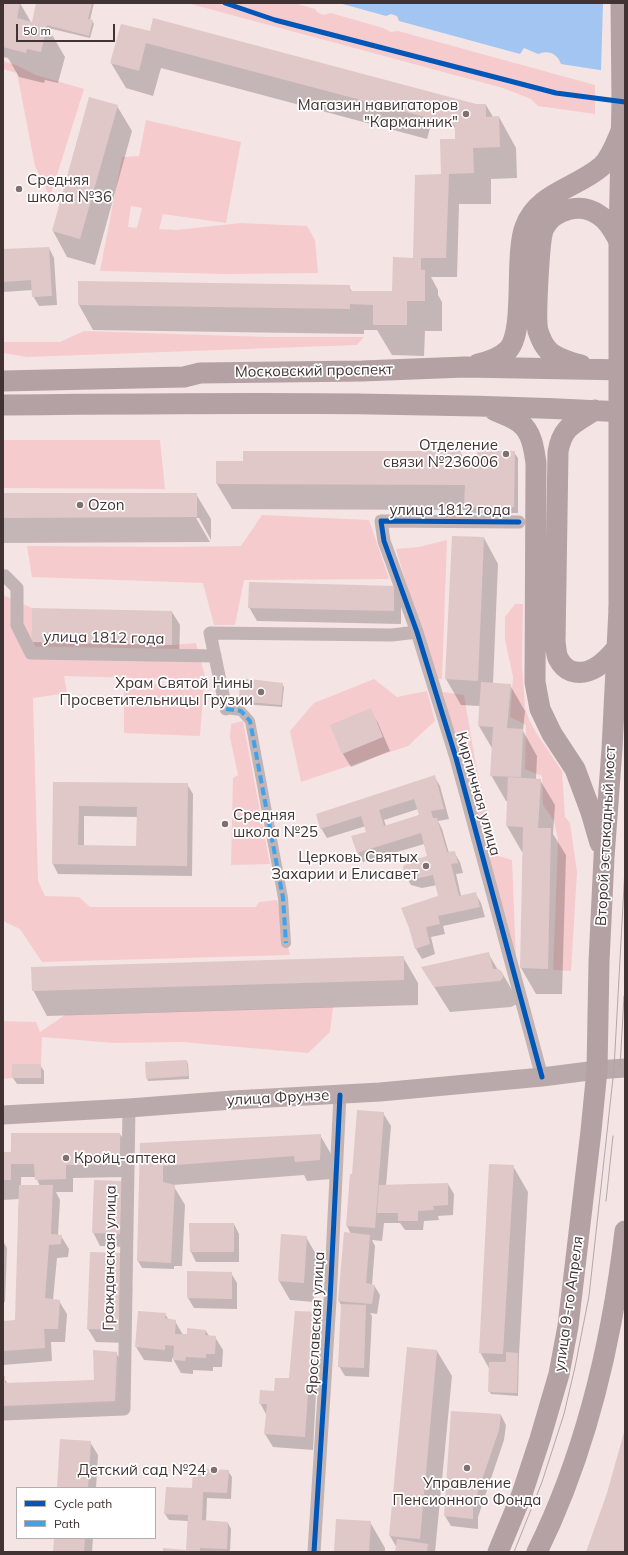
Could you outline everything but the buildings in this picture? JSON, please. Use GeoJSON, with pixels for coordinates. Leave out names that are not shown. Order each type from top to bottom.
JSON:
{"type":"FeatureCollection","features":[{"type":"Feature","properties":{"kind":"main road","name":"Второй эстакадный мост"},"geometry":{"type":"LineString","coordinates":[[597,1070],[599,962],[604,857],[612,749],[618,609],[619,241],[622,3]]}},
{"type":"Feature","properties":{"kind":"main road"},"geometry":{"type":"LineString","coordinates":[[601,370],[570,362],[548,351],[538,330],[528,291],[521,242],[525,226],[529,218],[540,204],[594,172],[603,165],[621,132]]}},
{"type":"Feature","properties":{"kind":"main road"},"geometry":{"type":"LineString","coordinates":[[465,367],[490,361],[508,350],[516,332],[544,229],[554,216],[563,211],[580,208],[599,214],[613,230],[619,241]]}},
{"type":"Feature","properties":{"kind":"main road","name":"Московский проспект"},"geometry":{"type":"LineString","coordinates":[[3,381],[184,377],[200,374],[362,371],[465,367],[625,370]]}},
{"type":"Feature","properties":{"kind":"main road"},"geometry":{"type":"LineString","coordinates":[[183,404],[176,397],[175,392],[176,387],[184,377]]}},
{"type":"Feature","properties":{"kind":"main road"},"geometry":{"type":"LineString","coordinates":[[3,405],[100,403],[366,404],[625,412]]}},
{"type":"Feature","properties":{"kind":"main road"},"geometry":{"type":"LineString","coordinates":[[488,407],[520,423],[528,433],[533,445],[536,463],[535,682],[540,709],[552,734],[575,769],[591,812],[604,857]]}},
{"type":"Feature","properties":{"kind":"main road"},"geometry":{"type":"LineString","coordinates":[[595,410],[574,423],[564,432],[560,441],[558,452],[555,642],[558,658],[566,669],[578,673],[587,672],[605,662],[616,649]]}},
{"type":"Feature","properties":{"kind":"main road","name":"улица Фрунзе"},"geometry":{"type":"LineString","coordinates":[[3,1116],[233,1100],[340,1095],[625,1068]]}},
{"type":"Feature","properties":{"kind":"main road","name":"улица 9-го Апреля"},"geometry":{"type":"LineString","coordinates":[[498,1552],[522,1494],[559,1374],[568,1326],[597,1070]]}},
{"type":"Feature","properties":{"kind":"main road"},"geometry":{"type":"LineString","coordinates":[[538,1552],[548,1530],[585,1433],[621,1292],[625,1231]]}},
{"type":"Feature","properties":{"kind":"street","name":"улица 1812 года"},"geometry":{"type":"LineString","coordinates":[[381,521],[519,522]]}},
{"type":"Feature","properties":{"kind":"street","name":"Кирпичная улица"},"geometry":{"type":"LineString","coordinates":[[381,521],[384,540],[417,632],[456,758],[542,1077]]}},
{"type":"Feature","properties":{"kind":"street","name":"улица 1812 года"},"geometry":{"type":"LineString","coordinates":[[3,576],[5,576],[17,588],[17,625],[31,653],[215,656]]}},
{"type":"Feature","properties":{"kind":"street"},"geometry":{"type":"LineString","coordinates":[[286,944],[283,898],[250,721],[241,711],[226,709],[210,633],[392,635],[417,632]]}},
{"type":"Feature","properties":{"kind":"street","name":"Ярославская улица"},"geometry":{"type":"LineString","coordinates":[[314,1552],[340,1095]]}},
{"type":"Feature","properties":{"kind":"street","name":"Гражданская улица"},"geometry":{"type":"LineString","coordinates":[[3,1414],[124,1409],[129,1108]]}},
{"type":"Feature","properties":{"kind":"shaded area"},"geometry":{"type":"Polygon","coordinates":[[[187,3],[294,3],[315,9],[323,15],[331,13],[383,28],[391,32],[398,31],[595,85],[595,114],[538,106],[531,99],[503,88],[187,3]]]}},
{"type":"Feature","properties":{"kind":"shaded area"},"geometry":{"type":"Polygon","coordinates":[[[3,61],[16,65],[36,75],[84,89],[50,197],[35,166],[17,73],[3,69],[3,61]]]}},
{"type":"Feature","properties":{"kind":"shaded area"},"geometry":{"type":"Polygon","coordinates":[[[146,120],[241,142],[226,223],[163,214],[159,229],[176,230],[241,223],[307,226],[315,240],[318,273],[225,274],[100,271],[122,157],[139,156],[146,120]],[[131,206],[128,227],[137,228],[142,208],[131,206]]]}},
{"type":"Feature","properties":{"kind":"shaded area"},"geometry":{"type":"Polygon","coordinates":[[[84,331],[267,337],[364,337],[357,345],[27,357],[3,353],[3,342],[60,342],[84,331]]]}},
{"type":"Feature","properties":{"kind":"shaded area"},"geometry":{"type":"Polygon","coordinates":[[[3,440],[160,440],[165,489],[3,488],[3,440]]]}},
{"type":"Feature","properties":{"kind":"shaded area"},"geometry":{"type":"Polygon","coordinates":[[[262,515],[369,520],[389,579],[244,580],[235,625],[214,625],[203,583],[32,577],[27,546],[241,546],[262,515]]]}},
{"type":"Feature","properties":{"kind":"shaded area"},"geometry":{"type":"Polygon","coordinates":[[[447,540],[442,679],[435,679],[396,549],[419,547],[447,540]]]}},
{"type":"Feature","properties":{"kind":"shaded area"},"geometry":{"type":"Polygon","coordinates":[[[3,595],[32,608],[31,641],[172,645],[196,643],[206,680],[64,676],[67,693],[33,698],[38,881],[45,896],[79,897],[90,907],[256,907],[259,902],[277,900],[290,955],[42,962],[20,929],[3,921],[3,595]]]}},
{"type":"Feature","properties":{"kind":"shaded area"},"geometry":{"type":"Polygon","coordinates":[[[515,604],[523,604],[522,666],[525,708],[535,731],[562,771],[565,817],[570,823],[577,872],[571,971],[553,970],[558,840],[554,821],[543,805],[542,776],[525,769],[526,725],[510,717],[513,677],[505,639],[505,617],[515,604]]]}},
{"type":"Feature","properties":{"kind":"shaded area"},"geometry":{"type":"Polygon","coordinates":[[[374,679],[397,697],[427,691],[435,721],[408,746],[301,782],[290,731],[314,703],[374,679]]]}},
{"type":"Feature","properties":{"kind":"shaded area"},"geometry":{"type":"Polygon","coordinates":[[[124,684],[204,684],[200,736],[124,733],[124,684]]]}},
{"type":"Feature","properties":{"kind":"shaded area"},"geometry":{"type":"Polygon","coordinates":[[[443,692],[464,695],[477,771],[498,856],[512,860],[516,961],[443,692]]]}},
{"type":"Feature","properties":{"kind":"shaded area"},"geometry":{"type":"Polygon","coordinates":[[[243,721],[270,864],[231,865],[233,778],[238,775],[230,737],[231,724],[243,721]]]}},
{"type":"Feature","properties":{"kind":"shaded area"},"geometry":{"type":"Polygon","coordinates":[[[333,1007],[330,1032],[308,1053],[182,1042],[114,1043],[42,1037],[41,1064],[12,1064],[12,1078],[3,1079],[3,1021],[36,1022],[40,1032],[65,1015],[333,1007]]]}},
{"type":"Feature","properties":{"kind":"water"},"geometry":{"type":"Polygon","coordinates":[[[339,3],[625,3],[606,71],[561,64],[557,57],[552,53],[545,52],[538,54],[524,48],[520,54],[399,21],[397,16],[391,14],[386,16],[339,3]]]}},
{"type":"Feature","properties":{"kind":"pier"},"geometry":{"type":"Polygon","coordinates":[[[603,3],[625,3],[625,73],[606,73],[601,71],[603,3]]]}},
{"type":"Feature","properties":{"kind":"tram line"},"geometry":{"type":"LineString","coordinates":[[514,1552],[542,1482],[564,1414],[589,1296],[614,1069],[625,868]]}},
{"type":"Feature","properties":{"kind":"tram line"},"geometry":{"type":"LineString","coordinates":[[620,1068],[624,996]]}},
{"type":"Feature","properties":{"kind":"tram line"},"geometry":{"type":"LineString","coordinates":[[606,1201],[613,1136]]}},
{"type":"Feature","properties":{"kind":"marked path"},"geometry":{"type":"LineString","coordinates":[[226,709],[241,711],[250,721],[283,898],[286,943]]}},
{"type":"Feature","properties":{"kind":"cycle path"},"geometry":{"type":"LineString","coordinates":[[225,3],[275,20],[556,93],[625,102]]}},
{"type":"Feature","properties":{"kind":"cycle path"},"geometry":{"type":"LineString","coordinates":[[519,522],[381,521],[384,541],[417,632],[456,758],[542,1077]]}},
{"type":"Feature","properties":{"kind":"cycle path"},"geometry":{"type":"LineString","coordinates":[[314,1552],[330,1300],[340,1095]]}},
{"type":"Feature","properties":{"kind":"place","name":"Магазин навигаторов \"Карманник\""},"geometry":{"type":"Point","coordinates":[466,114]}},
{"type":"Feature","properties":{"kind":"place","name":"Средняя школа №36"},"geometry":{"type":"Point","coordinates":[19,189]}},
{"type":"Feature","properties":{"kind":"place","name":"Отделение связи №236006"},"geometry":{"type":"Point","coordinates":[506,454]}},
{"type":"Feature","properties":{"kind":"place","name":"Ozon"},"geometry":{"type":"Point","coordinates":[80,505]}},
{"type":"Feature","properties":{"kind":"place","name":"Храм Святой Нины Просветительницы Грузии"},"geometry":{"type":"Point","coordinates":[261,692]}},
{"type":"Feature","properties":{"kind":"place","name":"Средняя школа №25"},"geometry":{"type":"Point","coordinates":[225,824]}},
{"type":"Feature","properties":{"kind":"place","name":"Церковь Святых Захарии и Елисавет"},"geometry":{"type":"Point","coordinates":[426,866]}},
{"type":"Feature","properties":{"kind":"place","name":"Кройц-аптека"},"geometry":{"type":"Point","coordinates":[66,1158]}},
{"type":"Feature","properties":{"kind":"place","name":"Управление Пенсионного Фонда"},"geometry":{"type":"Point","coordinates":[467,1468]}},
{"type":"Feature","properties":{"kind":"place","name":"Детский сад №24"},"geometry":{"type":"Point","coordinates":[214,1470]}}]}
